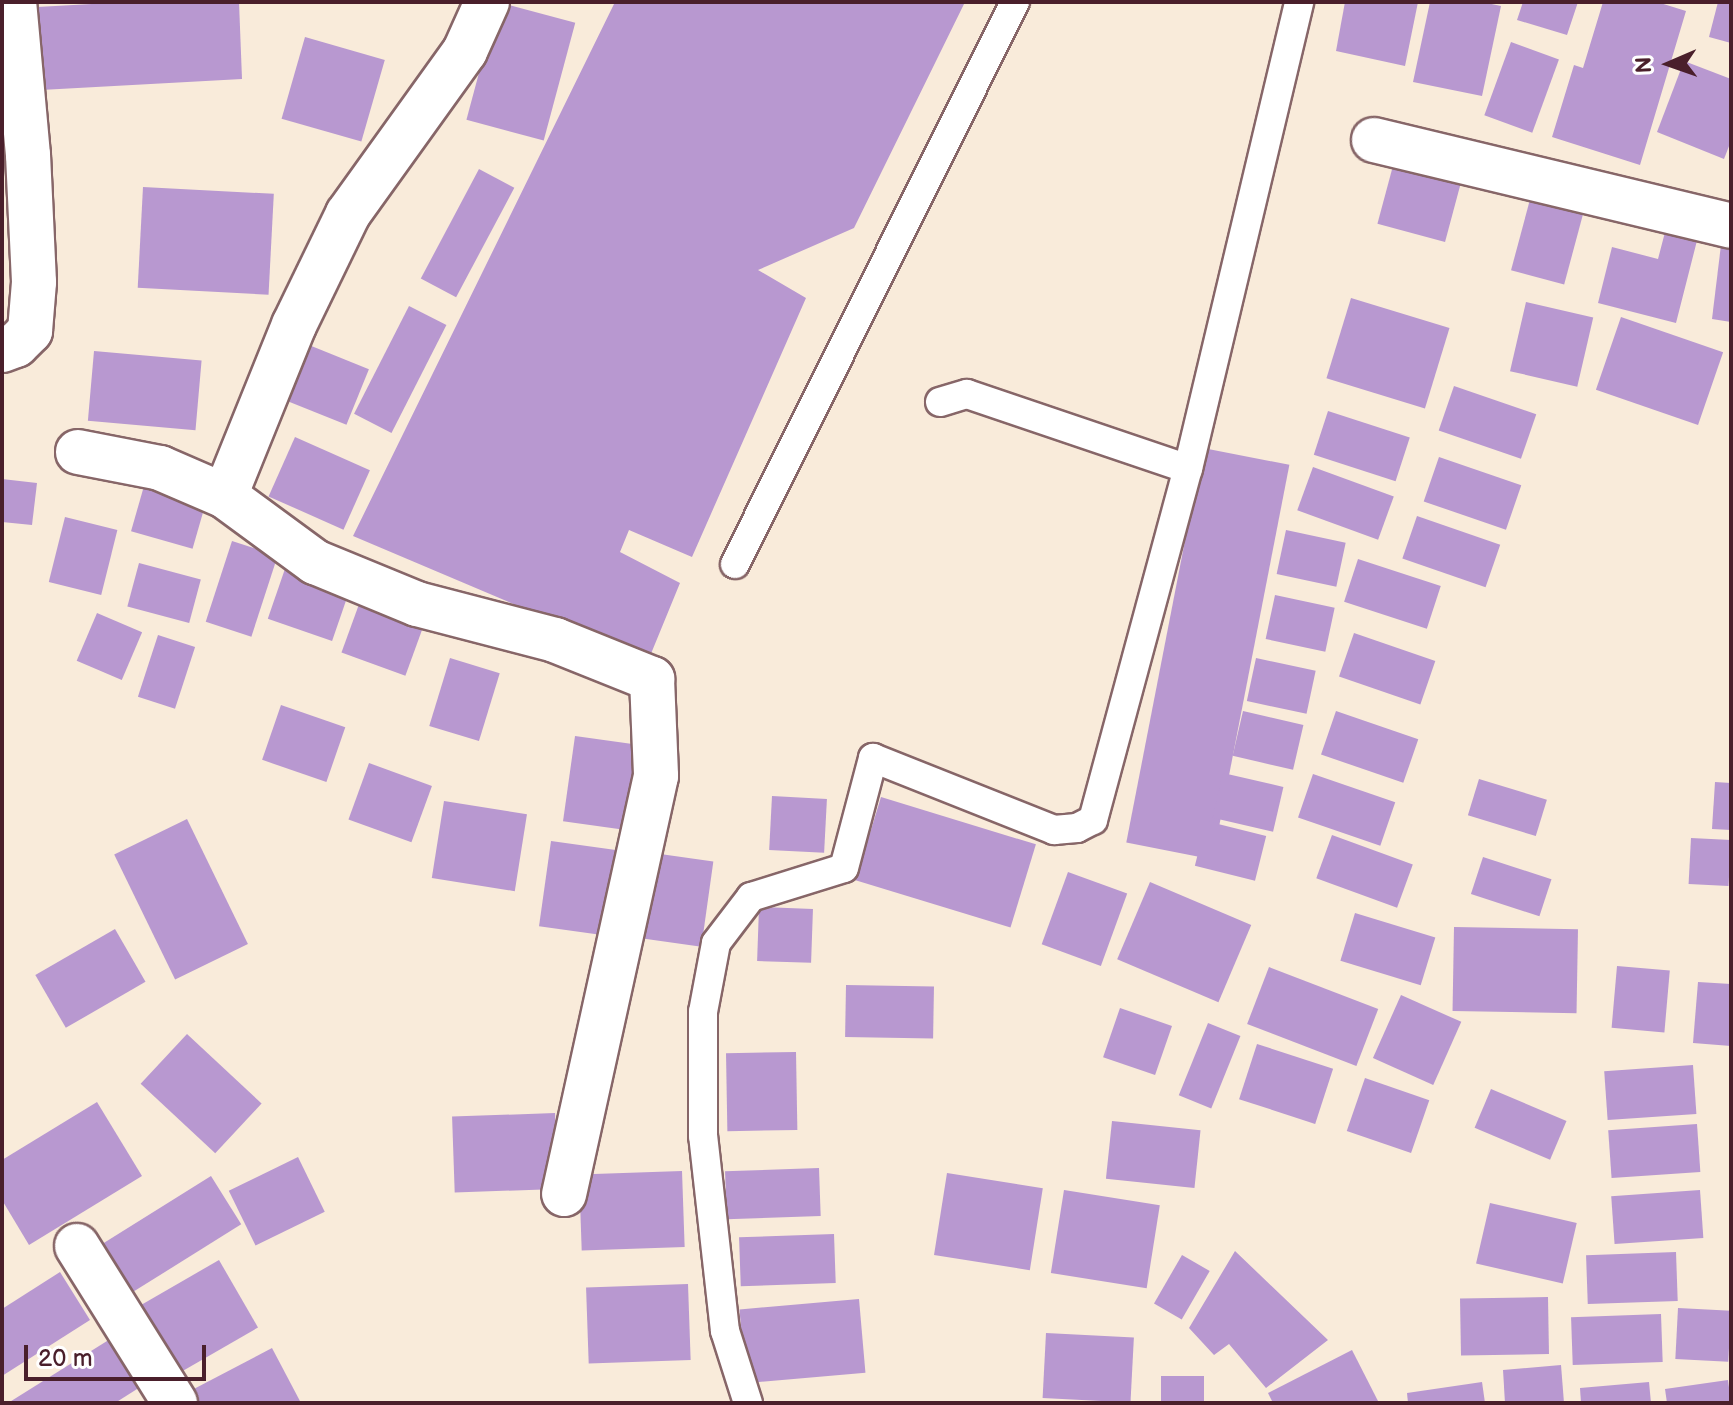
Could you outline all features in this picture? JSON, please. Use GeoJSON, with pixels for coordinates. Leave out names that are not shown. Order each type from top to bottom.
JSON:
{"type":"FeatureCollection","features":[{"type":"Feature","properties":{"kind":"street"},"geometry":{"type":"LineString","coordinates":[[2,350],[16,345],[30,331],[34,282],[28,155],[14,2]]}},
{"type":"Feature","properties":{"kind":"street"},"geometry":{"type":"LineString","coordinates":[[225,496],[294,325],[348,214],[465,51],[487,2]]}},
{"type":"Feature","properties":{"kind":"street"},"geometry":{"type":"LineString","coordinates":[[1374,140],[1731,226]]}},
{"type":"Feature","properties":{"kind":"street"},"geometry":{"type":"LineString","coordinates":[[78,452],[160,468],[225,496],[315,562],[417,604],[555,640],[652,679],[656,776],[564,1194]]}},
{"type":"Feature","properties":{"kind":"street"},"geometry":{"type":"LineString","coordinates":[[77,1246],[175,1403]]}},
{"type":"Feature","properties":{"kind":"lane"},"geometry":{"type":"LineString","coordinates":[[735,564],[1015,2]]}},
{"type":"Feature","properties":{"kind":"lane"},"geometry":{"type":"LineString","coordinates":[[748,1403],[725,1331],[703,1136],[703,1012],[716,943],[751,897],[844,868],[873,758],[1054,830],[1077,828],[1093,820],[1188,469],[1299,2]]}},
{"type":"Feature","properties":{"kind":"lane"},"geometry":{"type":"LineString","coordinates":[[940,402],[967,394],[1188,469]]}},
{"type":"Feature","properties":{"kind":"building"},"geometry":{"type":"Polygon","coordinates":[[[128,2],[239,2],[242,79],[41,90],[37,7],[128,2]]]}},
{"type":"Feature","properties":{"kind":"building"},"geometry":{"type":"Polygon","coordinates":[[[498,2],[575,23],[544,141],[466,120],[498,2]]]}},
{"type":"Feature","properties":{"kind":"building"},"geometry":{"type":"Polygon","coordinates":[[[615,2],[965,2],[854,228],[758,270],[806,298],[692,557],[629,530],[620,552],[680,583],[648,661],[353,536],[615,2]]]}},
{"type":"Feature","properties":{"kind":"building"},"geometry":{"type":"Polygon","coordinates":[[[1345,2],[1418,2],[1405,66],[1336,51],[1345,2]]]}},
{"type":"Feature","properties":{"kind":"building"},"geometry":{"type":"Polygon","coordinates":[[[1430,2],[1482,2],[1501,6],[1482,96],[1413,82],[1430,2]]]}},
{"type":"Feature","properties":{"kind":"building"},"geometry":{"type":"Polygon","coordinates":[[[1523,2],[1578,2],[1567,35],[1517,20],[1523,2]]]}},
{"type":"Feature","properties":{"kind":"building"},"geometry":{"type":"Polygon","coordinates":[[[1603,2],[1657,2],[1686,11],[1640,165],[1552,137],[1574,65],[1583,68],[1603,2]]]}},
{"type":"Feature","properties":{"kind":"building"},"geometry":{"type":"Polygon","coordinates":[[[1718,2],[1731,2],[1731,43],[1709,37],[1718,2]]]}},
{"type":"Feature","properties":{"kind":"building"},"geometry":{"type":"Polygon","coordinates":[[[305,37],[385,60],[361,142],[282,119],[305,37]]]}},
{"type":"Feature","properties":{"kind":"building"},"geometry":{"type":"Polygon","coordinates":[[[1511,42],[1559,59],[1532,133],[1484,115],[1511,42]]]}},
{"type":"Feature","properties":{"kind":"building"},"geometry":{"type":"Polygon","coordinates":[[[1684,61],[1731,79],[1731,141],[1724,159],[1657,132],[1684,61]]]}},
{"type":"Feature","properties":{"kind":"building"},"geometry":{"type":"Polygon","coordinates":[[[1394,162],[1462,180],[1445,242],[1377,224],[1394,162]]]}},
{"type":"Feature","properties":{"kind":"building"},"geometry":{"type":"Polygon","coordinates":[[[479,169],[514,188],[456,297],[421,278],[479,169]]]}},
{"type":"Feature","properties":{"kind":"building"},"geometry":{"type":"Polygon","coordinates":[[[143,187],[274,194],[269,295],[138,288],[143,187]]]}},
{"type":"Feature","properties":{"kind":"building"},"geometry":{"type":"Polygon","coordinates":[[[1532,192],[1585,206],[1564,284],[1511,270],[1532,192]]]}},
{"type":"Feature","properties":{"kind":"building"},"geometry":{"type":"Polygon","coordinates":[[[1670,213],[1702,221],[1676,323],[1598,303],[1612,247],[1658,259],[1670,213]]]}},
{"type":"Feature","properties":{"kind":"building"},"geometry":{"type":"Polygon","coordinates":[[[1721,245],[1731,246],[1731,322],[1712,319],[1721,245]]]}},
{"type":"Feature","properties":{"kind":"building"},"geometry":{"type":"Polygon","coordinates":[[[1351,298],[1449,328],[1425,408],[1326,378],[1351,298]]]}},
{"type":"Feature","properties":{"kind":"building"},"geometry":{"type":"Polygon","coordinates":[[[1526,302],[1593,318],[1577,387],[1510,371],[1526,302]]]}},
{"type":"Feature","properties":{"kind":"building"},"geometry":{"type":"Polygon","coordinates":[[[409,306],[446,325],[391,433],[354,414],[409,306]]]}},
{"type":"Feature","properties":{"kind":"building"},"geometry":{"type":"Polygon","coordinates":[[[1621,317],[1723,352],[1698,425],[1596,390],[1621,317]]]}},
{"type":"Feature","properties":{"kind":"building"},"geometry":{"type":"Polygon","coordinates":[[[304,343],[369,369],[346,425],[282,399],[304,343]]]}},
{"type":"Feature","properties":{"kind":"building"},"geometry":{"type":"Polygon","coordinates":[[[94,351],[202,360],[195,430],[88,421],[94,351]]]}},
{"type":"Feature","properties":{"kind":"building"},"geometry":{"type":"Polygon","coordinates":[[[1454,386],[1536,414],[1521,459],[1439,430],[1454,386]]]}},
{"type":"Feature","properties":{"kind":"building"},"geometry":{"type":"Polygon","coordinates":[[[1328,411],[1410,438],[1396,481],[1314,455],[1328,411]]]}},
{"type":"Feature","properties":{"kind":"building"},"geometry":{"type":"Polygon","coordinates":[[[295,437],[370,470],[343,530],[269,496],[295,437]]]}},
{"type":"Feature","properties":{"kind":"building"},"geometry":{"type":"Polygon","coordinates":[[[1203,448],[1289,465],[1213,859],[1126,843],[1203,448]]]}},
{"type":"Feature","properties":{"kind":"building"},"geometry":{"type":"Polygon","coordinates":[[[1439,457],[1521,485],[1506,530],[1424,501],[1439,457]]]}},
{"type":"Feature","properties":{"kind":"building"},"geometry":{"type":"Polygon","coordinates":[[[1313,467],[1394,496],[1378,540],[1297,510],[1313,467]]]}},
{"type":"Feature","properties":{"kind":"building"},"geometry":{"type":"Polygon","coordinates":[[[2,479],[37,483],[32,525],[2,522],[2,479]]]}},
{"type":"Feature","properties":{"kind":"building"},"geometry":{"type":"Polygon","coordinates":[[[144,486],[206,504],[193,549],[131,531],[144,486]]]}},
{"type":"Feature","properties":{"kind":"building"},"geometry":{"type":"Polygon","coordinates":[[[1417,516],[1500,545],[1486,587],[1402,559],[1417,516]]]}},
{"type":"Feature","properties":{"kind":"building"},"geometry":{"type":"Polygon","coordinates":[[[65,517],[117,530],[101,595],[49,582],[65,517]]]}},
{"type":"Feature","properties":{"kind":"building"},"geometry":{"type":"Polygon","coordinates":[[[1286,530],[1346,543],[1336,587],[1277,574],[1286,530]]]}},
{"type":"Feature","properties":{"kind":"building"},"geometry":{"type":"Polygon","coordinates":[[[232,541],[278,556],[251,637],[206,622],[232,541]]]}},
{"type":"Feature","properties":{"kind":"building"},"geometry":{"type":"Polygon","coordinates":[[[1358,559],[1441,586],[1427,629],[1344,602],[1358,559]]]}},
{"type":"Feature","properties":{"kind":"building"},"geometry":{"type":"Polygon","coordinates":[[[139,563],[201,580],[189,623],[127,606],[139,563]]]}},
{"type":"Feature","properties":{"kind":"building"},"geometry":{"type":"Polygon","coordinates":[[[287,563],[351,585],[332,641],[268,619],[287,563]]]}},
{"type":"Feature","properties":{"kind":"building"},"geometry":{"type":"Polygon","coordinates":[[[1275,595],[1335,608],[1325,652],[1266,639],[1275,595]]]}},
{"type":"Feature","properties":{"kind":"building"},"geometry":{"type":"Polygon","coordinates":[[[362,596],[426,619],[405,676],[341,652],[362,596]]]}},
{"type":"Feature","properties":{"kind":"building"},"geometry":{"type":"Polygon","coordinates":[[[97,613],[142,632],[122,680],[77,661],[97,613]]]}},
{"type":"Feature","properties":{"kind":"building"},"geometry":{"type":"Polygon","coordinates":[[[1354,633],[1435,661],[1420,704],[1339,676],[1354,633]]]}},
{"type":"Feature","properties":{"kind":"building"},"geometry":{"type":"Polygon","coordinates":[[[158,635],[195,647],[175,709],[138,697],[158,635]]]}},
{"type":"Feature","properties":{"kind":"building"},"geometry":{"type":"Polygon","coordinates":[[[450,658],[500,673],[479,741],[429,726],[450,658]]]}},
{"type":"Feature","properties":{"kind":"building"},"geometry":{"type":"Polygon","coordinates":[[[1256,658],[1316,671],[1307,714],[1247,701],[1256,658]]]}},
{"type":"Feature","properties":{"kind":"building"},"geometry":{"type":"Polygon","coordinates":[[[281,705],[345,727],[326,782],[262,760],[281,705]]]}},
{"type":"Feature","properties":{"kind":"building"},"geometry":{"type":"Polygon","coordinates":[[[1243,711],[1303,725],[1293,770],[1233,756],[1243,711]]]}},
{"type":"Feature","properties":{"kind":"building"},"geometry":{"type":"Polygon","coordinates":[[[1336,711],[1418,739],[1403,783],[1321,754],[1336,711]]]}},
{"type":"Feature","properties":{"kind":"building"},"geometry":{"type":"Polygon","coordinates":[[[575,736],[641,745],[629,830],[563,821],[575,736]]]}},
{"type":"Feature","properties":{"kind":"building"},"geometry":{"type":"Polygon","coordinates":[[[369,763],[432,786],[411,842],[348,819],[369,763]]]}},
{"type":"Feature","properties":{"kind":"building"},"geometry":{"type":"Polygon","coordinates":[[[1223,773],[1283,787],[1273,832],[1213,818],[1223,773]]]}},
{"type":"Feature","properties":{"kind":"building"},"geometry":{"type":"Polygon","coordinates":[[[1313,774],[1395,802],[1380,846],[1298,817],[1313,774]]]}},
{"type":"Feature","properties":{"kind":"building"},"geometry":{"type":"Polygon","coordinates":[[[1479,779],[1547,800],[1536,836],[1468,815],[1479,779]]]}},
{"type":"Feature","properties":{"kind":"building"},"geometry":{"type":"Polygon","coordinates":[[[1715,782],[1731,783],[1731,830],[1712,829],[1715,782]]]}},
{"type":"Feature","properties":{"kind":"building"},"geometry":{"type":"Polygon","coordinates":[[[772,796],[827,799],[824,853],[769,850],[772,796]]]}},
{"type":"Feature","properties":{"kind":"building"},"geometry":{"type":"Polygon","coordinates":[[[881,797],[1036,844],[1010,928],[856,880],[881,797]]]}},
{"type":"Feature","properties":{"kind":"building"},"geometry":{"type":"Polygon","coordinates":[[[444,801],[527,814],[515,891],[432,878],[444,801]]]}},
{"type":"Feature","properties":{"kind":"building"},"geometry":{"type":"Polygon","coordinates":[[[187,819],[248,944],[175,979],[114,855],[187,819]]]}},
{"type":"Feature","properties":{"kind":"building"},"geometry":{"type":"Polygon","coordinates":[[[1206,821],[1266,836],[1255,881],[1195,866],[1206,821]]]}},
{"type":"Feature","properties":{"kind":"building"},"geometry":{"type":"Polygon","coordinates":[[[1332,835],[1413,864],[1397,908],[1316,878],[1332,835]]]}},
{"type":"Feature","properties":{"kind":"building"},"geometry":{"type":"Polygon","coordinates":[[[1691,838],[1731,840],[1729,886],[1689,884],[1691,838]]]}},
{"type":"Feature","properties":{"kind":"building"},"geometry":{"type":"Polygon","coordinates":[[[551,841],[619,851],[607,936],[539,926],[551,841]]]}},
{"type":"Feature","properties":{"kind":"building"},"geometry":{"type":"Polygon","coordinates":[[[646,852],[713,861],[701,947],[634,937],[646,852]]]}},
{"type":"Feature","properties":{"kind":"building"},"geometry":{"type":"Polygon","coordinates":[[[1483,857],[1551,879],[1539,916],[1471,894],[1483,857]]]}},
{"type":"Feature","properties":{"kind":"building"},"geometry":{"type":"Polygon","coordinates":[[[1068,872],[1127,894],[1101,966],[1042,944],[1068,872]]]}},
{"type":"Feature","properties":{"kind":"building"},"geometry":{"type":"Polygon","coordinates":[[[1150,882],[1251,925],[1218,1002],[1117,959],[1150,882]]]}},
{"type":"Feature","properties":{"kind":"building"},"geometry":{"type":"Polygon","coordinates":[[[759,907],[813,909],[811,963],[757,961],[759,907]]]}},
{"type":"Feature","properties":{"kind":"building"},"geometry":{"type":"Polygon","coordinates":[[[1355,913],[1435,938],[1421,985],[1340,961],[1355,913]]]}},
{"type":"Feature","properties":{"kind":"building"},"geometry":{"type":"Polygon","coordinates":[[[1454,927],[1578,929],[1577,1013],[1453,1011],[1454,927]]]}},
{"type":"Feature","properties":{"kind":"building"},"geometry":{"type":"Polygon","coordinates":[[[115,929],[146,982],[66,1028],[35,975],[115,929]]]}},
{"type":"Feature","properties":{"kind":"building"},"geometry":{"type":"Polygon","coordinates":[[[1617,966],[1670,971],[1664,1032],[1612,1028],[1617,966]]]}},
{"type":"Feature","properties":{"kind":"building"},"geometry":{"type":"Polygon","coordinates":[[[1269,967],[1378,1009],[1356,1066],[1247,1024],[1269,967]]]}},
{"type":"Feature","properties":{"kind":"building"},"geometry":{"type":"Polygon","coordinates":[[[1698,982],[1731,984],[1731,1046],[1693,1043],[1698,982]]]}},
{"type":"Feature","properties":{"kind":"building"},"geometry":{"type":"Polygon","coordinates":[[[846,985],[934,987],[933,1039],[845,1037],[846,985]]]}},
{"type":"Feature","properties":{"kind":"building"},"geometry":{"type":"Polygon","coordinates":[[[1401,995],[1461,1022],[1433,1085],[1373,1058],[1401,995]]]}},
{"type":"Feature","properties":{"kind":"building"},"geometry":{"type":"Polygon","coordinates":[[[1120,1008],[1172,1026],[1155,1075],[1103,1057],[1120,1008]]]}},
{"type":"Feature","properties":{"kind":"building"},"geometry":{"type":"Polygon","coordinates":[[[1208,1023],[1240,1036],[1211,1108],[1179,1095],[1208,1023]]]}},
{"type":"Feature","properties":{"kind":"building"},"geometry":{"type":"Polygon","coordinates":[[[187,1034],[262,1104],[215,1153],[141,1084],[187,1034]]]}},
{"type":"Feature","properties":{"kind":"building"},"geometry":{"type":"Polygon","coordinates":[[[1257,1044],[1333,1069],[1315,1124],[1239,1099],[1257,1044]]]}},
{"type":"Feature","properties":{"kind":"building"},"geometry":{"type":"Polygon","coordinates":[[[796,1052],[797,1130],[727,1131],[726,1053],[796,1052]]]}},
{"type":"Feature","properties":{"kind":"building"},"geometry":{"type":"Polygon","coordinates":[[[1693,1065],[1696,1114],[1608,1120],[1604,1071],[1693,1065]]]}},
{"type":"Feature","properties":{"kind":"building"},"geometry":{"type":"Polygon","coordinates":[[[1365,1078],[1429,1100],[1411,1153],[1347,1131],[1365,1078]]]}},
{"type":"Feature","properties":{"kind":"building"},"geometry":{"type":"Polygon","coordinates":[[[1491,1089],[1566,1121],[1550,1160],[1475,1128],[1491,1089]]]}},
{"type":"Feature","properties":{"kind":"building"},"geometry":{"type":"Polygon","coordinates":[[[97,1102],[142,1176],[29,1245],[2,1200],[2,1160],[97,1102]]]}},
{"type":"Feature","properties":{"kind":"building"},"geometry":{"type":"Polygon","coordinates":[[[555,1113],[558,1189],[455,1193],[452,1117],[555,1113]]]}},
{"type":"Feature","properties":{"kind":"building"},"geometry":{"type":"Polygon","coordinates":[[[1112,1121],[1201,1130],[1194,1188],[1106,1179],[1112,1121]]]}},
{"type":"Feature","properties":{"kind":"building"},"geometry":{"type":"Polygon","coordinates":[[[1697,1124],[1700,1172],[1612,1178],[1608,1130],[1697,1124]]]}},
{"type":"Feature","properties":{"kind":"building"},"geometry":{"type":"Polygon","coordinates":[[[298,1157],[325,1212],[256,1246],[229,1191],[298,1157]]]}},
{"type":"Feature","properties":{"kind":"building"},"geometry":{"type":"Polygon","coordinates":[[[819,1168],[821,1216],[727,1219],[725,1171],[819,1168]]]}},
{"type":"Feature","properties":{"kind":"building"},"geometry":{"type":"Polygon","coordinates":[[[682,1171],[685,1247],[582,1251],[579,1175],[682,1171]]]}},
{"type":"Feature","properties":{"kind":"building"},"geometry":{"type":"Polygon","coordinates":[[[947,1173],[1043,1188],[1030,1270],[934,1255],[947,1173]]]}},
{"type":"Feature","properties":{"kind":"building"},"geometry":{"type":"Polygon","coordinates":[[[211,1176],[241,1224],[128,1295],[97,1247],[211,1176]]]}},
{"type":"Feature","properties":{"kind":"building"},"geometry":{"type":"Polygon","coordinates":[[[1064,1190],[1160,1205],[1147,1288],[1051,1273],[1064,1190]]]}},
{"type":"Feature","properties":{"kind":"building"},"geometry":{"type":"Polygon","coordinates":[[[1700,1190],[1703,1238],[1615,1244],[1611,1196],[1700,1190]]]}},
{"type":"Feature","properties":{"kind":"building"},"geometry":{"type":"Polygon","coordinates":[[[1490,1203],[1577,1223],[1563,1283],[1476,1263],[1490,1203]]]}},
{"type":"Feature","properties":{"kind":"building"},"geometry":{"type":"Polygon","coordinates":[[[834,1234],[836,1283],[741,1286],[739,1237],[834,1234]]]}},
{"type":"Feature","properties":{"kind":"building"},"geometry":{"type":"Polygon","coordinates":[[[1235,1251],[1328,1340],[1266,1388],[1229,1344],[1214,1355],[1189,1328],[1235,1251]]]}},
{"type":"Feature","properties":{"kind":"building"},"geometry":{"type":"Polygon","coordinates":[[[1676,1252],[1678,1301],[1588,1304],[1586,1255],[1676,1252]]]}},
{"type":"Feature","properties":{"kind":"building"},"geometry":{"type":"Polygon","coordinates":[[[1182,1255],[1210,1271],[1182,1319],[1154,1303],[1182,1255]]]}},
{"type":"Feature","properties":{"kind":"building"},"geometry":{"type":"Polygon","coordinates":[[[219,1260],[258,1328],[172,1377],[133,1310],[219,1260]]]}},
{"type":"Feature","properties":{"kind":"building"},"geometry":{"type":"Polygon","coordinates":[[[60,1272],[90,1320],[2,1376],[2,1309],[60,1272]]]}},
{"type":"Feature","properties":{"kind":"building"},"geometry":{"type":"Polygon","coordinates":[[[688,1284],[691,1360],[589,1364],[586,1288],[688,1284]]]}},
{"type":"Feature","properties":{"kind":"building"},"geometry":{"type":"Polygon","coordinates":[[[1548,1297],[1549,1354],[1461,1356],[1460,1299],[1548,1297]]]}},
{"type":"Feature","properties":{"kind":"building"},"geometry":{"type":"Polygon","coordinates":[[[859,1299],[865,1373],[746,1383],[739,1309],[859,1299]]]}},
{"type":"Feature","properties":{"kind":"building"},"geometry":{"type":"Polygon","coordinates":[[[1678,1308],[1731,1311],[1728,1362],[1675,1359],[1678,1308]]]}},
{"type":"Feature","properties":{"kind":"building"},"geometry":{"type":"Polygon","coordinates":[[[1661,1314],[1663,1362],[1573,1365],[1571,1317],[1661,1314]]]}},
{"type":"Feature","properties":{"kind":"building"},"geometry":{"type":"Polygon","coordinates":[[[1046,1333],[1134,1338],[1130,1403],[1043,1398],[1046,1333]]]}},
{"type":"Feature","properties":{"kind":"building"},"geometry":{"type":"Polygon","coordinates":[[[115,1336],[145,1384],[115,1403],[8,1403],[115,1336]]]}},
{"type":"Feature","properties":{"kind":"building"},"geometry":{"type":"Polygon","coordinates":[[[272,1348],[301,1403],[197,1403],[190,1391],[272,1348]]]}},
{"type":"Feature","properties":{"kind":"building"},"geometry":{"type":"Polygon","coordinates":[[[1352,1350],[1379,1403],[1273,1403],[1268,1393],[1352,1350]]]}},
{"type":"Feature","properties":{"kind":"building"},"geometry":{"type":"Polygon","coordinates":[[[1561,1365],[1564,1403],[1505,1403],[1503,1370],[1561,1365]]]}},
{"type":"Feature","properties":{"kind":"building"},"geometry":{"type":"Polygon","coordinates":[[[1161,1376],[1204,1376],[1204,1403],[1161,1403],[1161,1376]]]}},
{"type":"Feature","properties":{"kind":"building"},"geometry":{"type":"Polygon","coordinates":[[[1728,1380],[1731,1403],[1667,1403],[1665,1389],[1728,1380]]]}},
{"type":"Feature","properties":{"kind":"building"},"geometry":{"type":"Polygon","coordinates":[[[1482,1382],[1485,1403],[1408,1403],[1407,1393],[1482,1382]]]}},
{"type":"Feature","properties":{"kind":"building"},"geometry":{"type":"Polygon","coordinates":[[[1649,1382],[1651,1403],[1581,1403],[1580,1388],[1649,1382]]]}}]}
